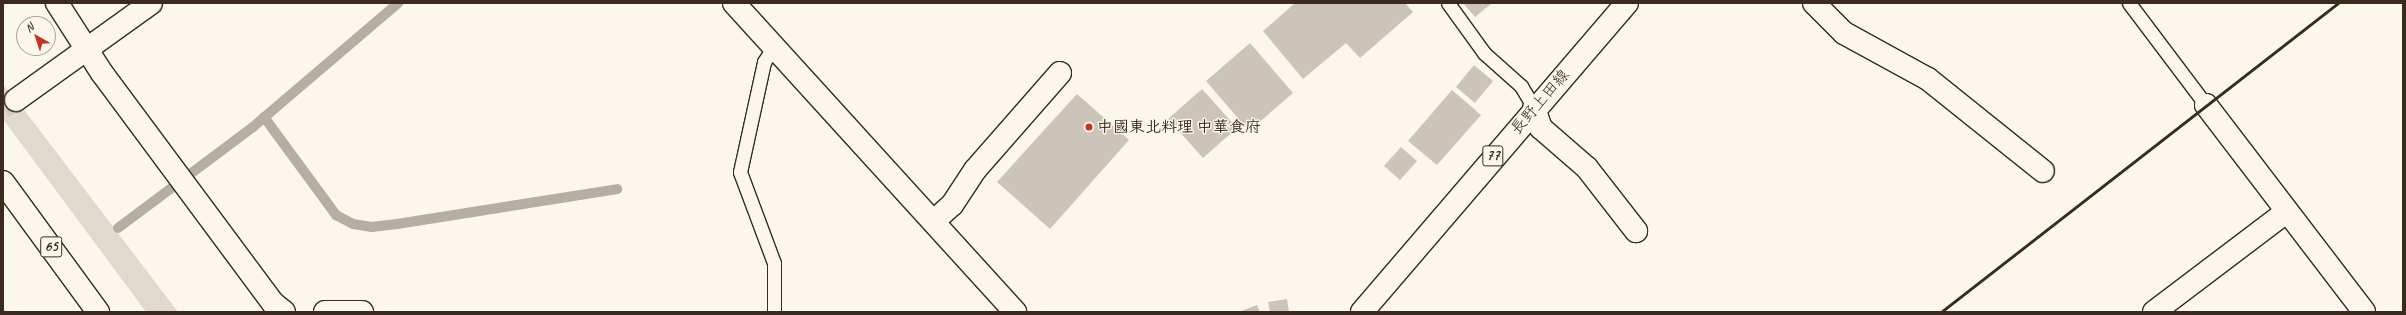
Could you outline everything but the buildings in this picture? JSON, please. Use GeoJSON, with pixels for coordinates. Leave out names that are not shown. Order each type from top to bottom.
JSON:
{"type":"FeatureCollection","features":[{"type":"Feature","properties":{"kind":"street"},"geometry":{"type":"LineString","coordinates":[[58,3],[88,51],[184,179],[273,303],[284,312]]}},
{"type":"Feature","properties":{"kind":"street"},"geometry":{"type":"LineString","coordinates":[[16,100],[88,51],[151,3]]}},
{"type":"Feature","properties":{"kind":"street"},"geometry":{"type":"LineString","coordinates":[[734,3],[934,221],[1008,310]]}},
{"type":"Feature","properties":{"kind":"street","name":"長野上田線"},"geometry":{"type":"LineString","coordinates":[[1362,312],[1534,108],[1627,3]]}},
{"type":"Feature","properties":{"kind":"street"},"geometry":{"type":"LineString","coordinates":[[1814,3],[1844,32],[1928,79],[2042,171]]}},
{"type":"Feature","properties":{"kind":"street"},"geometry":{"type":"LineString","coordinates":[[934,221],[952,205],[975,170],[1060,73]]}},
{"type":"Feature","properties":{"kind":"street"},"geometry":{"type":"LineString","coordinates":[[2206,105],[2285,213],[2364,312]]}},
{"type":"Feature","properties":{"kind":"street"},"geometry":{"type":"LineString","coordinates":[[1534,108],[1541,128],[1587,168],[1636,230]]}},
{"type":"Feature","properties":{"kind":"street","name":"65"},"geometry":{"type":"LineString","coordinates":[[3,182],[98,312]]}},
{"type":"Feature","properties":{"kind":"street"},"geometry":{"type":"LineString","coordinates":[[2154,312],[2285,213]]}},
{"type":"Feature","properties":{"kind":"street"},"geometry":{"type":"LineString","coordinates":[[325,312],[362,312]]}},
{"type":"Feature","properties":{"kind":"lane"},"geometry":{"type":"LineString","coordinates":[[1448,3],[1484,53],[1521,86],[1534,108]]}},
{"type":"Feature","properties":{"kind":"lane"},"geometry":{"type":"LineString","coordinates":[[2129,3],[2206,105]]}},
{"type":"Feature","properties":{"kind":"lane"},"geometry":{"type":"LineString","coordinates":[[774,46],[764,62],[740,172],[774,263],[774,312]]}},
{"type":"Feature","properties":{"kind":"shaded area"},"geometry":{"type":"Polygon","coordinates":[[[3,84],[178,312],[146,312],[3,119],[3,84]]]}},
{"type":"Feature","properties":{"kind":"waterway"},"geometry":{"type":"LineString","coordinates":[[118,228],[253,127],[398,3]]}},
{"type":"Feature","properties":{"kind":"waterway"},"geometry":{"type":"LineString","coordinates":[[264,117],[336,215],[353,224],[372,227],[397,224],[617,189]]}},
{"type":"Feature","properties":{"kind":"tunnel"},"geometry":{"type":"LineString","coordinates":[[3,108],[16,100]]}},
{"type":"Feature","properties":{"kind":"railway"},"geometry":{"type":"LineString","coordinates":[[1941,312],[2338,3]]}},
{"type":"Feature","properties":{"kind":"place","name":"中國東北料理 中華食府"},"geometry":{"type":"Point","coordinates":[1089,127]}}]}
